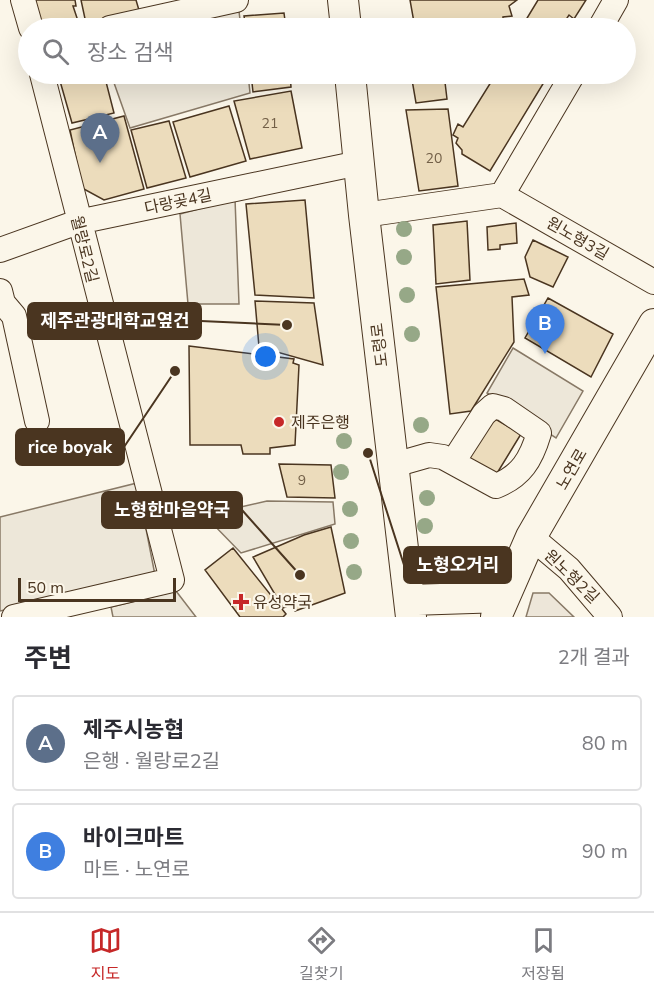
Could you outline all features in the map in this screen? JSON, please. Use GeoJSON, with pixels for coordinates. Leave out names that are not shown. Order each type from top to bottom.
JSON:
{"type":"FeatureCollection","features":[{"type":"Feature","properties":{"kind":"main road"},"geometry":{"type":"LineString","coordinates":[[343,0],[345,18]]}},
{"type":"Feature","properties":{"kind":"main road","name":"도령로"},"geometry":{"type":"LineString","coordinates":[[351,84],[410,609]]}},
{"type":"Feature","properties":{"kind":"main road","name":"노연로"},"geometry":{"type":"LineString","coordinates":[[499,607],[531,537],[654,324]]}},
{"type":"Feature","properties":{"kind":"main road"},"geometry":{"type":"LineString","coordinates":[[410,609],[499,607]]}},
{"type":"Feature","properties":{"kind":"street"},"geometry":{"type":"LineString","coordinates":[[23,0],[28,18]]}},
{"type":"Feature","properties":{"kind":"street"},"geometry":{"type":"LineString","coordinates":[[155,18],[236,0]]}},
{"type":"Feature","properties":{"kind":"street"},"geometry":{"type":"LineString","coordinates":[[606,18],[616,0]]}},
{"type":"Feature","properties":{"kind":"street","name":"월랑로2길"},"geometry":{"type":"LineString","coordinates":[[14,617],[172,580],[78,222],[44,84]]}},
{"type":"Feature","properties":{"kind":"street"},"geometry":{"type":"LineString","coordinates":[[364,215],[502,195],[567,84]]}},
{"type":"Feature","properties":{"kind":"street","name":"다랑곶4길"},"geometry":{"type":"LineString","coordinates":[[0,250],[78,222],[359,163]]}},
{"type":"Feature","properties":{"kind":"street","name":"원노형3길"},"geometry":{"type":"LineString","coordinates":[[502,195],[654,282]]}},
{"type":"Feature","properties":{"kind":"street"},"geometry":{"type":"LineString","coordinates":[[0,291],[3,303],[14,316],[37,421]]}},
{"type":"Feature","properties":{"kind":"street"},"geometry":{"type":"LineString","coordinates":[[394,465],[429,455],[453,462]]}},
{"type":"Feature","properties":{"kind":"street","name":"원노형2길"},"geometry":{"type":"LineString","coordinates":[[531,537],[569,569],[610,617]]}},
{"type":"Feature","properties":{"kind":"shaded area"},"geometry":{"type":"Polygon","coordinates":[[[238,3],[240,18],[186,18],[238,3]]]}},
{"type":"Feature","properties":{"kind":"shaded area"},"geometry":{"type":"Polygon","coordinates":[[[114,84],[249,84],[250,93],[130,128],[114,84]]]}},
{"type":"Feature","properties":{"kind":"shaded area"},"geometry":{"type":"Polygon","coordinates":[[[235,199],[239,304],[188,304],[180,214],[235,199]]]}},
{"type":"Feature","properties":{"kind":"shaded area"},"geometry":{"type":"Polygon","coordinates":[[[513,348],[583,391],[556,438],[487,393],[513,348]]]}},
{"type":"Feature","properties":{"kind":"shaded area"},"geometry":{"type":"Polygon","coordinates":[[[137,483],[155,575],[0,611],[0,517],[137,483]]]}},
{"type":"Feature","properties":{"kind":"shaded area"},"geometry":{"type":"Polygon","coordinates":[[[267,501],[333,502],[335,524],[241,553],[209,520],[232,509],[267,501]]]}},
{"type":"Feature","properties":{"kind":"shaded area"},"geometry":{"type":"Polygon","coordinates":[[[176,591],[196,617],[113,617],[111,607],[176,591]]]}},
{"type":"Feature","properties":{"kind":"shaded area"},"geometry":{"type":"Polygon","coordinates":[[[533,593],[549,593],[574,617],[526,617],[533,593]]]}},
{"type":"Feature","properties":{"kind":"building"},"geometry":{"type":"Polygon","coordinates":[[[34,0],[75,0],[76,6],[73,6],[77,18],[38,18],[34,0]]]}},
{"type":"Feature","properties":{"kind":"building"},"geometry":{"type":"Polygon","coordinates":[[[81,0],[136,0],[141,17],[136,18],[85,18],[81,0]]]}},
{"type":"Feature","properties":{"kind":"building"},"geometry":{"type":"Polygon","coordinates":[[[410,0],[517,0],[509,6],[512,16],[503,18],[413,18],[410,0]]]}},
{"type":"Feature","properties":{"kind":"building"},"geometry":{"type":"Polygon","coordinates":[[[538,0],[586,0],[575,18],[569,15],[567,18],[527,18],[538,0]]]}},
{"type":"Feature","properties":{"kind":"building"},"geometry":{"type":"Polygon","coordinates":[[[284,13],[285,18],[244,18],[244,16],[284,13]]]}},
{"type":"Feature","properties":{"kind":"building"},"geometry":{"type":"Polygon","coordinates":[[[61,84],[107,84],[114,113],[72,123],[61,84]]]}},
{"type":"Feature","properties":{"kind":"building"},"geometry":{"type":"Polygon","coordinates":[[[252,84],[291,84],[291,87],[253,92],[252,84]]]}},
{"type":"Feature","properties":{"kind":"building"},"geometry":{"type":"Polygon","coordinates":[[[413,84],[445,84],[447,99],[416,103],[413,84]]]}},
{"type":"Feature","properties":{"kind":"building"},"geometry":{"type":"Polygon","coordinates":[[[490,84],[543,84],[490,171],[462,154],[462,150],[456,143],[458,138],[453,135],[458,124],[463,127],[490,84]]]}},
{"type":"Feature","properties":{"kind":"building"},"geometry":{"type":"Polygon","coordinates":[[[291,91],[302,148],[250,159],[234,101],[291,91]]]}},
{"type":"Feature","properties":{"kind":"building"},"geometry":{"type":"Polygon","coordinates":[[[229,106],[246,161],[190,177],[173,122],[229,106]]]}},
{"type":"Feature","properties":{"kind":"building"},"geometry":{"type":"Polygon","coordinates":[[[448,109],[458,186],[419,191],[406,110],[448,109]]]}},
{"type":"Feature","properties":{"kind":"building"},"geometry":{"type":"Polygon","coordinates":[[[124,116],[144,189],[104,200],[82,188],[70,130],[124,116]]]}},
{"type":"Feature","properties":{"kind":"building"},"geometry":{"type":"Polygon","coordinates":[[[169,121],[186,178],[147,188],[131,130],[169,121]]]}},
{"type":"Feature","properties":{"kind":"building"},"geometry":{"type":"Polygon","coordinates":[[[305,200],[314,298],[255,295],[246,204],[305,200]]]}},
{"type":"Feature","properties":{"kind":"building"},"geometry":{"type":"Polygon","coordinates":[[[467,221],[470,280],[436,284],[433,225],[467,221]]]}},
{"type":"Feature","properties":{"kind":"building"},"geometry":{"type":"Polygon","coordinates":[[[516,223],[517,243],[500,245],[500,249],[488,250],[487,227],[516,223]]]}},
{"type":"Feature","properties":{"kind":"building"},"geometry":{"type":"Polygon","coordinates":[[[533,240],[568,257],[553,287],[530,277],[525,257],[533,240]]]}},
{"type":"Feature","properties":{"kind":"building"},"geometry":{"type":"Polygon","coordinates":[[[524,279],[529,295],[512,297],[514,342],[471,411],[450,414],[436,287],[524,279]]]}},
{"type":"Feature","properties":{"kind":"building"},"geometry":{"type":"Polygon","coordinates":[[[548,298],[613,334],[591,377],[525,338],[548,298]]]}},
{"type":"Feature","properties":{"kind":"building"},"geometry":{"type":"Polygon","coordinates":[[[255,301],[314,303],[323,365],[259,347],[255,301]]]}},
{"type":"Feature","properties":{"kind":"building"},"geometry":{"type":"Polygon","coordinates":[[[189,346],[294,359],[293,363],[299,365],[295,445],[270,448],[270,454],[243,454],[241,445],[190,445],[189,346]]]}},
{"type":"Feature","properties":{"kind":"building"},"geometry":{"type":"Polygon","coordinates":[[[492,417],[521,434],[488,488],[459,471],[492,417]]]}},
{"type":"Feature","properties":{"kind":"building"},"geometry":{"type":"Polygon","coordinates":[[[279,464],[331,465],[335,498],[287,497],[279,464]]]}},
{"type":"Feature","properties":{"kind":"building"},"geometry":{"type":"Polygon","coordinates":[[[331,527],[345,593],[295,611],[292,604],[283,608],[253,557],[304,535],[331,527]]]}},
{"type":"Feature","properties":{"kind":"building"},"geometry":{"type":"Polygon","coordinates":[[[233,548],[286,614],[283,617],[240,617],[205,570],[233,548]]]}},
{"type":"Feature","properties":{"kind":"place","name":"제주시농협"},"geometry":{"type":"Point","coordinates":[100,163]}},
{"type":"Feature","properties":{"kind":"place","name":"제주관광대학교옆건"},"geometry":{"type":"Point","coordinates":[287,325]}},
{"type":"Feature","properties":{"kind":"place","name":"바이크마트"},"geometry":{"type":"Point","coordinates":[545,354]}},
{"type":"Feature","properties":{"kind":"place","name":"rice boyak"},"geometry":{"type":"Point","coordinates":[175,371]}},
{"type":"Feature","properties":{"kind":"place","name":"제주은행"},"geometry":{"type":"Point","coordinates":[279,422]}},
{"type":"Feature","properties":{"kind":"place","name":"노형오거리"},"geometry":{"type":"Point","coordinates":[368,453]}},
{"type":"Feature","properties":{"kind":"place","name":"노형한마음약국"},"geometry":{"type":"Point","coordinates":[300,575]}},
{"type":"Feature","properties":{"kind":"place","name":"유성약국"},"geometry":{"type":"Point","coordinates":[241,602]}}]}
